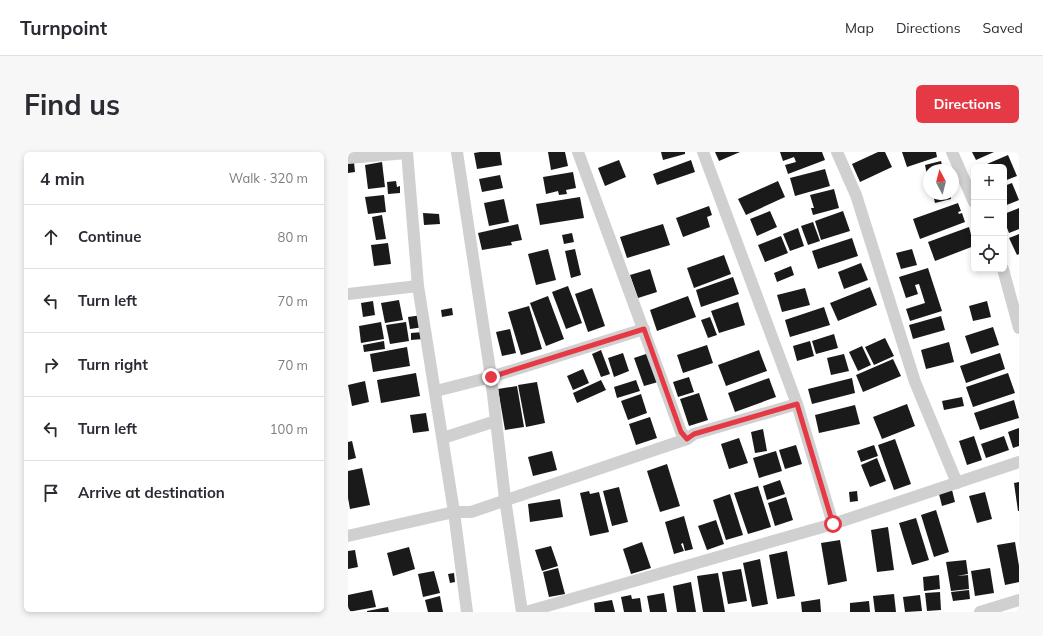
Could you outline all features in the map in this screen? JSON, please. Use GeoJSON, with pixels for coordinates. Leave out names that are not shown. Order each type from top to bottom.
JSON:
{"type":"FeatureCollection","features":[{"type":"Feature","properties":{"kind":"street"},"geometry":{"type":"LineString","coordinates":[[348,158],[407,152],[418,286],[436,391],[467,612]]}},
{"type":"Feature","properties":{"kind":"street"},"geometry":{"type":"LineString","coordinates":[[458,152],[491,377],[506,500],[522,612]]}},
{"type":"Feature","properties":{"kind":"street"},"geometry":{"type":"LineString","coordinates":[[578,152],[681,432],[687,439]]}},
{"type":"Feature","properties":{"kind":"street"},"geometry":{"type":"LineString","coordinates":[[703,152],[797,404],[833,524]]}},
{"type":"Feature","properties":{"kind":"street"},"geometry":{"type":"LineString","coordinates":[[837,152],[856,195],[915,382],[957,483]]}},
{"type":"Feature","properties":{"kind":"street"},"geometry":{"type":"LineString","coordinates":[[952,152],[973,200]]}},
{"type":"Feature","properties":{"kind":"street"},"geometry":{"type":"LineString","coordinates":[[1004,272],[1019,328]]}},
{"type":"Feature","properties":{"kind":"street"},"geometry":{"type":"LineString","coordinates":[[348,294],[418,286]]}},
{"type":"Feature","properties":{"kind":"street"},"geometry":{"type":"LineString","coordinates":[[436,391],[491,377],[644,329]]}},
{"type":"Feature","properties":{"kind":"street"},"geometry":{"type":"LineString","coordinates":[[348,536],[454,512],[471,512],[687,439],[694,434],[797,404]]}},
{"type":"Feature","properties":{"kind":"street"},"geometry":{"type":"LineString","coordinates":[[443,438],[496,421]]}},
{"type":"Feature","properties":{"kind":"street"},"geometry":{"type":"LineString","coordinates":[[526,612],[833,524],[1019,462]]}},
{"type":"Feature","properties":{"kind":"street"},"geometry":{"type":"LineString","coordinates":[[980,612],[1017,605]]}},
{"type":"Feature","properties":{"kind":"building"},"geometry":{"type":"Polygon","coordinates":[[[500,152],[502,165],[477,169],[474,153],[500,152]]]}},
{"type":"Feature","properties":{"kind":"building"},"geometry":{"type":"Polygon","coordinates":[[[548,152],[565,152],[568,166],[551,170],[548,152]]]}},
{"type":"Feature","properties":{"kind":"building"},"geometry":{"type":"Polygon","coordinates":[[[661,152],[685,152],[685,154],[663,160],[661,152]]]}},
{"type":"Feature","properties":{"kind":"building"},"geometry":{"type":"Polygon","coordinates":[[[715,152],[740,152],[719,161],[715,152]]]}},
{"type":"Feature","properties":{"kind":"building"},"geometry":{"type":"Polygon","coordinates":[[[780,152],[822,152],[825,160],[788,174],[785,165],[796,162],[794,157],[783,161],[780,152]]]}},
{"type":"Feature","properties":{"kind":"building"},"geometry":{"type":"Polygon","coordinates":[[[878,152],[885,152],[892,167],[860,182],[852,164],[878,152]]]}},
{"type":"Feature","properties":{"kind":"building"},"geometry":{"type":"Polygon","coordinates":[[[902,152],[936,152],[937,157],[907,167],[902,152]]]}},
{"type":"Feature","properties":{"kind":"building"},"geometry":{"type":"Polygon","coordinates":[[[972,152],[994,152],[976,160],[972,152]]]}},
{"type":"Feature","properties":{"kind":"building"},"geometry":{"type":"Polygon","coordinates":[[[1008,155],[1017,176],[1007,180],[1007,164],[987,164],[1008,155]]]}},
{"type":"Feature","properties":{"kind":"building"},"geometry":{"type":"Polygon","coordinates":[[[619,160],[626,177],[605,186],[598,168],[619,160]]]}},
{"type":"Feature","properties":{"kind":"building"},"geometry":{"type":"Polygon","coordinates":[[[691,160],[695,172],[657,185],[653,174],[691,160]]]}},
{"type":"Feature","properties":{"kind":"building"},"geometry":{"type":"Polygon","coordinates":[[[941,161],[942,164],[929,164],[941,161]]]}},
{"type":"Feature","properties":{"kind":"building"},"geometry":{"type":"Polygon","coordinates":[[[348,162],[354,162],[355,172],[348,173],[348,162]]]}},
{"type":"Feature","properties":{"kind":"building"},"geometry":{"type":"Polygon","coordinates":[[[382,162],[385,187],[368,189],[365,165],[382,162]]]}},
{"type":"Feature","properties":{"kind":"building"},"geometry":{"type":"Polygon","coordinates":[[[825,169],[830,186],[795,196],[790,178],[825,169]]]}},
{"type":"Feature","properties":{"kind":"building"},"geometry":{"type":"Polygon","coordinates":[[[573,172],[576,188],[566,190],[567,194],[559,195],[558,191],[546,194],[543,177],[573,172]]]}},
{"type":"Feature","properties":{"kind":"building"},"geometry":{"type":"Polygon","coordinates":[[[500,175],[503,188],[482,192],[479,179],[500,175]]]}},
{"type":"Feature","properties":{"kind":"building"},"geometry":{"type":"Polygon","coordinates":[[[396,181],[397,187],[400,186],[400,193],[388,194],[387,182],[396,181]]]}},
{"type":"Feature","properties":{"kind":"building"},"geometry":{"type":"Polygon","coordinates":[[[778,181],[785,197],[746,215],[738,199],[778,181]]]}},
{"type":"Feature","properties":{"kind":"building"},"geometry":{"type":"Polygon","coordinates":[[[1012,183],[1019,200],[1007,205],[1007,200],[1007,185],[1012,183]]]}},
{"type":"Feature","properties":{"kind":"building"},"geometry":{"type":"Polygon","coordinates":[[[834,189],[839,208],[813,215],[811,208],[814,208],[810,195],[834,189]]]}},
{"type":"Feature","properties":{"kind":"building"},"geometry":{"type":"Polygon","coordinates":[[[384,195],[386,212],[368,214],[365,197],[384,195]]]}},
{"type":"Feature","properties":{"kind":"building"},"geometry":{"type":"Polygon","coordinates":[[[580,197],[584,218],[540,225],[536,204],[580,197]]]}},
{"type":"Feature","properties":{"kind":"building"},"geometry":{"type":"Polygon","coordinates":[[[504,199],[509,222],[489,226],[484,203],[504,199]]]}},
{"type":"Feature","properties":{"kind":"building"},"geometry":{"type":"Polygon","coordinates":[[[934,200],[947,200],[935,203],[934,200]]]}},
{"type":"Feature","properties":{"kind":"building"},"geometry":{"type":"Polygon","coordinates":[[[958,203],[961,211],[958,212],[959,214],[962,213],[965,222],[920,239],[913,219],[958,203]]]}},
{"type":"Feature","properties":{"kind":"building"},"geometry":{"type":"Polygon","coordinates":[[[709,206],[712,215],[707,217],[710,227],[683,237],[676,218],[709,206]]]}},
{"type":"Feature","properties":{"kind":"building"},"geometry":{"type":"Polygon","coordinates":[[[1019,208],[1019,229],[1009,233],[1007,228],[1007,213],[1019,208]]]}},
{"type":"Feature","properties":{"kind":"building"},"geometry":{"type":"Polygon","coordinates":[[[770,211],[777,227],[757,236],[750,219],[770,211]]]}},
{"type":"Feature","properties":{"kind":"building"},"geometry":{"type":"Polygon","coordinates":[[[843,211],[850,231],[821,240],[815,221],[843,211]]]}},
{"type":"Feature","properties":{"kind":"building"},"geometry":{"type":"Polygon","coordinates":[[[423,213],[439,214],[440,224],[424,225],[423,213]]]}},
{"type":"Feature","properties":{"kind":"building"},"geometry":{"type":"Polygon","coordinates":[[[382,215],[386,239],[376,240],[372,217],[382,215]]]}},
{"type":"Feature","properties":{"kind":"building"},"geometry":{"type":"Polygon","coordinates":[[[813,222],[820,241],[808,245],[801,226],[813,222]]]}},
{"type":"Feature","properties":{"kind":"building"},"geometry":{"type":"Polygon","coordinates":[[[518,224],[522,240],[511,242],[512,245],[482,250],[478,233],[518,224]]]}},
{"type":"Feature","properties":{"kind":"building"},"geometry":{"type":"Polygon","coordinates":[[[663,224],[670,245],[627,258],[620,237],[663,224]]]}},
{"type":"Feature","properties":{"kind":"building"},"geometry":{"type":"Polygon","coordinates":[[[969,227],[971,235],[971,247],[935,261],[928,242],[969,227]]]}},
{"type":"Feature","properties":{"kind":"building"},"geometry":{"type":"Polygon","coordinates":[[[798,228],[804,246],[790,251],[783,234],[798,228]]]}},
{"type":"Feature","properties":{"kind":"building"},"geometry":{"type":"Polygon","coordinates":[[[572,233],[574,242],[564,244],[562,235],[572,233]]]}},
{"type":"Feature","properties":{"kind":"building"},"geometry":{"type":"Polygon","coordinates":[[[1019,234],[1019,254],[1017,255],[1009,238],[1019,234]]]}},
{"type":"Feature","properties":{"kind":"building"},"geometry":{"type":"Polygon","coordinates":[[[781,236],[788,253],[765,262],[758,245],[781,236]]]}},
{"type":"Feature","properties":{"kind":"building"},"geometry":{"type":"Polygon","coordinates":[[[852,238],[858,256],[818,269],[812,251],[852,238]]]}},
{"type":"Feature","properties":{"kind":"building"},"geometry":{"type":"Polygon","coordinates":[[[388,243],[391,264],[374,266],[371,245],[388,243]]]}},
{"type":"Feature","properties":{"kind":"building"},"geometry":{"type":"Polygon","coordinates":[[[548,249],[556,280],[536,285],[528,254],[548,249]]]}},
{"type":"Feature","properties":{"kind":"building"},"geometry":{"type":"Polygon","coordinates":[[[575,249],[581,275],[571,278],[565,251],[575,249]]]}},
{"type":"Feature","properties":{"kind":"building"},"geometry":{"type":"Polygon","coordinates":[[[912,249],[917,265],[901,269],[896,253],[912,249]]]}},
{"type":"Feature","properties":{"kind":"building"},"geometry":{"type":"Polygon","coordinates":[[[724,255],[731,274],[694,288],[687,268],[724,255]]]}},
{"type":"Feature","properties":{"kind":"building"},"geometry":{"type":"Polygon","coordinates":[[[861,263],[868,280],[844,289],[838,272],[861,263]]]}},
{"type":"Feature","properties":{"kind":"building"},"geometry":{"type":"Polygon","coordinates":[[[791,266],[794,275],[777,282],[774,273],[791,266]]]}},
{"type":"Feature","properties":{"kind":"building"},"geometry":{"type":"Polygon","coordinates":[[[928,268],[942,311],[910,321],[906,309],[925,303],[919,284],[915,285],[918,294],[906,298],[899,277],[928,268]]]}},
{"type":"Feature","properties":{"kind":"building"},"geometry":{"type":"Polygon","coordinates":[[[650,269],[657,292],[638,298],[630,275],[650,269]]]}},
{"type":"Feature","properties":{"kind":"building"},"geometry":{"type":"Polygon","coordinates":[[[733,277],[739,294],[701,307],[696,290],[733,277]]]}},
{"type":"Feature","properties":{"kind":"building"},"geometry":{"type":"Polygon","coordinates":[[[568,286],[582,323],[566,329],[552,292],[568,286]]]}},
{"type":"Feature","properties":{"kind":"building"},"geometry":{"type":"Polygon","coordinates":[[[870,287],[877,305],[838,321],[830,303],[870,287]]]}},
{"type":"Feature","properties":{"kind":"building"},"geometry":{"type":"Polygon","coordinates":[[[592,288],[605,326],[588,332],[575,294],[592,288]]]}},
{"type":"Feature","properties":{"kind":"building"},"geometry":{"type":"Polygon","coordinates":[[[805,288],[810,305],[782,312],[777,295],[805,288]]]}},
{"type":"Feature","properties":{"kind":"building"},"geometry":{"type":"Polygon","coordinates":[[[548,296],[564,339],[546,346],[530,303],[548,296]]]}},
{"type":"Feature","properties":{"kind":"building"},"geometry":{"type":"Polygon","coordinates":[[[688,296],[696,317],[657,331],[650,310],[688,296]]]}},
{"type":"Feature","properties":{"kind":"building"},"geometry":{"type":"Polygon","coordinates":[[[399,300],[403,320],[385,323],[381,303],[399,300]]]}},
{"type":"Feature","properties":{"kind":"building"},"geometry":{"type":"Polygon","coordinates":[[[373,301],[375,315],[363,317],[361,303],[373,301]]]}},
{"type":"Feature","properties":{"kind":"building"},"geometry":{"type":"Polygon","coordinates":[[[987,301],[991,317],[973,321],[969,306],[987,301]]]}},
{"type":"Feature","properties":{"kind":"building"},"geometry":{"type":"Polygon","coordinates":[[[738,302],[745,325],[719,333],[711,311],[738,302]]]}},
{"type":"Feature","properties":{"kind":"building"},"geometry":{"type":"Polygon","coordinates":[[[529,306],[542,349],[521,355],[508,312],[529,306]]]}},
{"type":"Feature","properties":{"kind":"building"},"geometry":{"type":"Polygon","coordinates":[[[824,307],[830,325],[790,337],[785,320],[824,307]]]}},
{"type":"Feature","properties":{"kind":"building"},"geometry":{"type":"Polygon","coordinates":[[[452,308],[453,315],[442,317],[441,310],[452,308]]]}},
{"type":"Feature","properties":{"kind":"building"},"geometry":{"type":"Polygon","coordinates":[[[422,315],[424,327],[410,329],[408,317],[422,315]]]}},
{"type":"Feature","properties":{"kind":"building"},"geometry":{"type":"Polygon","coordinates":[[[941,316],[945,330],[913,339],[909,325],[941,316]]]}},
{"type":"Feature","properties":{"kind":"building"},"geometry":{"type":"Polygon","coordinates":[[[710,317],[717,335],[708,338],[701,320],[710,317]]]}},
{"type":"Feature","properties":{"kind":"building"},"geometry":{"type":"Polygon","coordinates":[[[381,322],[384,339],[361,343],[359,326],[381,322]]]}},
{"type":"Feature","properties":{"kind":"building"},"geometry":{"type":"Polygon","coordinates":[[[406,322],[409,341],[390,344],[386,325],[406,322]]]}},
{"type":"Feature","properties":{"kind":"building"},"geometry":{"type":"Polygon","coordinates":[[[993,327],[999,345],[971,354],[965,336],[993,327]]]}},
{"type":"Feature","properties":{"kind":"building"},"geometry":{"type":"Polygon","coordinates":[[[510,329],[516,353],[502,356],[496,332],[510,329]]]}},
{"type":"Feature","properties":{"kind":"building"},"geometry":{"type":"Polygon","coordinates":[[[423,332],[423,339],[411,340],[411,333],[423,332]]]}},
{"type":"Feature","properties":{"kind":"building"},"geometry":{"type":"Polygon","coordinates":[[[834,334],[838,348],[816,354],[812,341],[834,334]]]}},
{"type":"Feature","properties":{"kind":"building"},"geometry":{"type":"Polygon","coordinates":[[[885,338],[894,356],[874,365],[865,347],[885,338]]]}},
{"type":"Feature","properties":{"kind":"building"},"geometry":{"type":"Polygon","coordinates":[[[384,341],[385,349],[364,352],[363,345],[384,341]]]}},
{"type":"Feature","properties":{"kind":"building"},"geometry":{"type":"Polygon","coordinates":[[[810,341],[814,356],[797,361],[793,346],[810,341]]]}},
{"type":"Feature","properties":{"kind":"building"},"geometry":{"type":"Polygon","coordinates":[[[949,342],[954,362],[926,369],[921,350],[949,342]]]}},
{"type":"Feature","properties":{"kind":"building"},"geometry":{"type":"Polygon","coordinates":[[[707,345],[713,363],[683,373],[677,355],[707,345]]]}},
{"type":"Feature","properties":{"kind":"building"},"geometry":{"type":"Polygon","coordinates":[[[862,346],[871,365],[858,371],[849,352],[862,346]]]}},
{"type":"Feature","properties":{"kind":"building"},"geometry":{"type":"Polygon","coordinates":[[[407,347],[410,366],[373,372],[370,354],[407,347]]]}},
{"type":"Feature","properties":{"kind":"building"},"geometry":{"type":"Polygon","coordinates":[[[601,350],[610,374],[601,377],[592,354],[601,350]]]}},
{"type":"Feature","properties":{"kind":"building"},"geometry":{"type":"Polygon","coordinates":[[[759,350],[767,371],[726,386],[718,365],[759,350]]]}},
{"type":"Feature","properties":{"kind":"building"},"geometry":{"type":"Polygon","coordinates":[[[623,353],[629,371],[614,377],[608,358],[623,353]]]}},
{"type":"Feature","properties":{"kind":"building"},"geometry":{"type":"Polygon","coordinates":[[[649,353],[658,382],[644,386],[634,358],[649,353]]]}},
{"type":"Feature","properties":{"kind":"building"},"geometry":{"type":"Polygon","coordinates":[[[1000,353],[1005,369],[966,383],[960,366],[1000,353]]]}},
{"type":"Feature","properties":{"kind":"building"},"geometry":{"type":"Polygon","coordinates":[[[844,354],[849,371],[831,375],[827,358],[844,354]]]}},
{"type":"Feature","properties":{"kind":"building"},"geometry":{"type":"Polygon","coordinates":[[[893,359],[901,376],[863,392],[856,375],[893,359]]]}},
{"type":"Feature","properties":{"kind":"building"},"geometry":{"type":"Polygon","coordinates":[[[583,369],[589,383],[573,390],[567,376],[583,369]]]}},
{"type":"Feature","properties":{"kind":"building"},"geometry":{"type":"Polygon","coordinates":[[[416,373],[420,396],[381,403],[377,380],[416,373]]]}},
{"type":"Feature","properties":{"kind":"building"},"geometry":{"type":"Polygon","coordinates":[[[1008,373],[1015,393],[973,407],[966,387],[1008,373]]]}},
{"type":"Feature","properties":{"kind":"building"},"geometry":{"type":"Polygon","coordinates":[[[689,377],[694,392],[678,397],[673,382],[689,377]]]}},
{"type":"Feature","properties":{"kind":"building"},"geometry":{"type":"Polygon","coordinates":[[[769,378],[776,397],[735,412],[728,393],[769,378]]]}},
{"type":"Feature","properties":{"kind":"building"},"geometry":{"type":"Polygon","coordinates":[[[852,378],[855,393],[812,404],[808,389],[852,378]]]}},
{"type":"Feature","properties":{"kind":"building"},"geometry":{"type":"Polygon","coordinates":[[[601,380],[606,390],[577,403],[573,393],[601,380]]]}},
{"type":"Feature","properties":{"kind":"building"},"geometry":{"type":"Polygon","coordinates":[[[636,380],[640,391],[617,398],[614,387],[636,380]]]}},
{"type":"Feature","properties":{"kind":"building"},"geometry":{"type":"Polygon","coordinates":[[[365,381],[369,402],[352,406],[348,385],[365,381]]]}},
{"type":"Feature","properties":{"kind":"building"},"geometry":{"type":"Polygon","coordinates":[[[537,382],[545,423],[526,427],[518,385],[537,382]]]}},
{"type":"Feature","properties":{"kind":"building"},"geometry":{"type":"Polygon","coordinates":[[[517,386],[524,427],[505,430],[498,389],[517,386]]]}},
{"type":"Feature","properties":{"kind":"building"},"geometry":{"type":"Polygon","coordinates":[[[699,393],[708,420],[689,426],[680,399],[699,393]]]}},
{"type":"Feature","properties":{"kind":"building"},"geometry":{"type":"Polygon","coordinates":[[[641,394],[647,413],[628,420],[621,401],[641,394]]]}},
{"type":"Feature","properties":{"kind":"building"},"geometry":{"type":"Polygon","coordinates":[[[962,397],[964,406],[944,410],[942,401],[962,397]]]}},
{"type":"Feature","properties":{"kind":"building"},"geometry":{"type":"Polygon","coordinates":[[[1014,400],[1019,418],[980,430],[974,413],[1014,400]]]}},
{"type":"Feature","properties":{"kind":"building"},"geometry":{"type":"Polygon","coordinates":[[[907,404],[915,426],[882,439],[873,417],[907,404]]]}},
{"type":"Feature","properties":{"kind":"building"},"geometry":{"type":"Polygon","coordinates":[[[855,405],[860,424],[819,433],[815,415],[855,405]]]}},
{"type":"Feature","properties":{"kind":"building"},"geometry":{"type":"Polygon","coordinates":[[[426,413],[429,431],[413,433],[410,415],[426,413]]]}},
{"type":"Feature","properties":{"kind":"building"},"geometry":{"type":"Polygon","coordinates":[[[650,417],[657,438],[636,445],[629,424],[650,417]]]}},
{"type":"Feature","properties":{"kind":"building"},"geometry":{"type":"Polygon","coordinates":[[[1019,428],[1019,446],[1013,448],[1008,432],[1019,428]]]}},
{"type":"Feature","properties":{"kind":"building"},"geometry":{"type":"Polygon","coordinates":[[[763,429],[767,451],[755,453],[751,432],[763,429]]]}},
{"type":"Feature","properties":{"kind":"building"},"geometry":{"type":"Polygon","coordinates":[[[974,436],[982,460],[967,465],[959,441],[974,436]]]}},
{"type":"Feature","properties":{"kind":"building"},"geometry":{"type":"Polygon","coordinates":[[[1004,436],[1009,450],[986,458],[981,444],[1004,436]]]}},
{"type":"Feature","properties":{"kind":"building"},"geometry":{"type":"Polygon","coordinates":[[[739,438],[748,463],[729,469],[721,444],[739,438]]]}},
{"type":"Feature","properties":{"kind":"building"},"geometry":{"type":"Polygon","coordinates":[[[895,439],[911,484],[894,490],[878,445],[895,439]]]}},
{"type":"Feature","properties":{"kind":"building"},"geometry":{"type":"Polygon","coordinates":[[[352,441],[356,458],[348,460],[348,442],[352,441]]]}},
{"type":"Feature","properties":{"kind":"building"},"geometry":{"type":"Polygon","coordinates":[[[796,445],[802,464],[785,469],[779,450],[796,445]]]}},
{"type":"Feature","properties":{"kind":"building"},"geometry":{"type":"Polygon","coordinates":[[[874,445],[878,456],[861,462],[857,451],[874,445]]]}},
{"type":"Feature","properties":{"kind":"building"},"geometry":{"type":"Polygon","coordinates":[[[552,451],[557,470],[533,476],[528,457],[552,451]]]}},
{"type":"Feature","properties":{"kind":"building"},"geometry":{"type":"Polygon","coordinates":[[[776,451],[782,471],[759,478],[753,458],[776,451]]]}},
{"type":"Feature","properties":{"kind":"building"},"geometry":{"type":"Polygon","coordinates":[[[877,458],[886,481],[870,487],[861,465],[877,458]]]}},
{"type":"Feature","properties":{"kind":"building"},"geometry":{"type":"Polygon","coordinates":[[[667,464],[680,506],[660,512],[647,471],[667,464]]]}},
{"type":"Feature","properties":{"kind":"building"},"geometry":{"type":"Polygon","coordinates":[[[362,468],[370,505],[350,509],[348,498],[348,471],[362,468]]]}},
{"type":"Feature","properties":{"kind":"building"},"geometry":{"type":"Polygon","coordinates":[[[780,480],[785,494],[767,500],[763,486],[780,480]]]}},
{"type":"Feature","properties":{"kind":"building"},"geometry":{"type":"Polygon","coordinates":[[[1019,482],[1019,511],[1018,511],[1014,483],[1019,482]]]}},
{"type":"Feature","properties":{"kind":"building"},"geometry":{"type":"Polygon","coordinates":[[[758,486],[771,527],[748,534],[734,493],[758,486]]]}},
{"type":"Feature","properties":{"kind":"building"},"geometry":{"type":"Polygon","coordinates":[[[619,487],[628,522],[612,526],[603,491],[619,487]]]}},
{"type":"Feature","properties":{"kind":"building"},"geometry":{"type":"Polygon","coordinates":[[[952,490],[955,502],[942,506],[939,494],[952,490]]]}},
{"type":"Feature","properties":{"kind":"building"},"geometry":{"type":"Polygon","coordinates":[[[589,491],[590,494],[599,492],[609,532],[590,536],[580,493],[589,491]]]}},
{"type":"Feature","properties":{"kind":"building"},"geometry":{"type":"Polygon","coordinates":[[[857,491],[858,501],[850,502],[849,492],[857,491]]]}},
{"type":"Feature","properties":{"kind":"building"},"geometry":{"type":"Polygon","coordinates":[[[985,492],[992,519],[977,523],[969,496],[985,492]]]}},
{"type":"Feature","properties":{"kind":"building"},"geometry":{"type":"Polygon","coordinates":[[[730,494],[743,535],[726,540],[713,500],[730,494]]]}},
{"type":"Feature","properties":{"kind":"building"},"geometry":{"type":"Polygon","coordinates":[[[786,497],[793,520],[775,526],[768,503],[786,497]]]}},
{"type":"Feature","properties":{"kind":"building"},"geometry":{"type":"Polygon","coordinates":[[[560,499],[563,517],[530,522],[528,504],[560,499]]]}},
{"type":"Feature","properties":{"kind":"building"},"geometry":{"type":"Polygon","coordinates":[[[936,510],[949,552],[934,557],[921,515],[936,510]]]}},
{"type":"Feature","properties":{"kind":"building"},"geometry":{"type":"Polygon","coordinates":[[[684,516],[693,549],[685,551],[683,543],[681,544],[684,551],[674,554],[665,522],[684,516]]]}},
{"type":"Feature","properties":{"kind":"building"},"geometry":{"type":"Polygon","coordinates":[[[916,518],[929,560],[912,565],[899,523],[916,518]]]}},
{"type":"Feature","properties":{"kind":"building"},"geometry":{"type":"Polygon","coordinates":[[[716,520],[724,544],[707,550],[698,526],[716,520]]]}},
{"type":"Feature","properties":{"kind":"building"},"geometry":{"type":"Polygon","coordinates":[[[888,527],[894,570],[877,572],[871,530],[888,527]]]}},
{"type":"Feature","properties":{"kind":"building"},"geometry":{"type":"Polygon","coordinates":[[[840,540],[847,581],[828,585],[821,543],[840,540]]]}},
{"type":"Feature","properties":{"kind":"building"},"geometry":{"type":"Polygon","coordinates":[[[642,542],[651,568],[631,574],[623,549],[642,542]]]}},
{"type":"Feature","properties":{"kind":"building"},"geometry":{"type":"Polygon","coordinates":[[[1015,542],[1019,566],[1019,582],[1005,585],[997,545],[1015,542]]]}},
{"type":"Feature","properties":{"kind":"building"},"geometry":{"type":"Polygon","coordinates":[[[551,546],[558,566],[542,571],[535,550],[551,546]]]}},
{"type":"Feature","properties":{"kind":"building"},"geometry":{"type":"Polygon","coordinates":[[[409,547],[415,569],[393,576],[387,553],[409,547]]]}},
{"type":"Feature","properties":{"kind":"building"},"geometry":{"type":"Polygon","coordinates":[[[355,550],[358,567],[348,569],[348,551],[355,550]]]}},
{"type":"Feature","properties":{"kind":"building"},"geometry":{"type":"Polygon","coordinates":[[[787,551],[795,596],[777,599],[769,555],[787,551]]]}},
{"type":"Feature","properties":{"kind":"building"},"geometry":{"type":"Polygon","coordinates":[[[760,559],[768,604],[752,607],[743,563],[760,559]]]}},
{"type":"Feature","properties":{"kind":"building"},"geometry":{"type":"Polygon","coordinates":[[[966,560],[968,574],[957,576],[968,575],[969,589],[951,591],[946,562],[966,560]]]}},
{"type":"Feature","properties":{"kind":"building"},"geometry":{"type":"Polygon","coordinates":[[[558,568],[565,594],[549,597],[543,572],[558,568]]]}},
{"type":"Feature","properties":{"kind":"building"},"geometry":{"type":"Polygon","coordinates":[[[990,568],[994,593],[975,596],[971,571],[990,568]]]}},
{"type":"Feature","properties":{"kind":"building"},"geometry":{"type":"Polygon","coordinates":[[[741,569],[747,601],[728,604],[722,572],[741,569]]]}},
{"type":"Feature","properties":{"kind":"building"},"geometry":{"type":"Polygon","coordinates":[[[434,571],[440,593],[423,597],[418,574],[434,571]]]}},
{"type":"Feature","properties":{"kind":"building"},"geometry":{"type":"Polygon","coordinates":[[[454,573],[455,582],[450,583],[448,574],[454,573]]]}},
{"type":"Feature","properties":{"kind":"building"},"geometry":{"type":"Polygon","coordinates":[[[718,573],[725,612],[703,612],[697,576],[718,573]]]}},
{"type":"Feature","properties":{"kind":"building"},"geometry":{"type":"Polygon","coordinates":[[[939,575],[940,589],[924,591],[923,577],[939,575]]]}},
{"type":"Feature","properties":{"kind":"building"},"geometry":{"type":"Polygon","coordinates":[[[691,582],[696,612],[677,612],[673,586],[691,582]]]}},
{"type":"Feature","properties":{"kind":"building"},"geometry":{"type":"Polygon","coordinates":[[[372,590],[376,607],[348,612],[348,595],[372,590]]]}},
{"type":"Feature","properties":{"kind":"building"},"geometry":{"type":"Polygon","coordinates":[[[969,590],[970,599],[953,601],[951,592],[969,590]]]}},
{"type":"Feature","properties":{"kind":"building"},"geometry":{"type":"Polygon","coordinates":[[[940,592],[941,610],[927,611],[925,593],[940,592]]]}},
{"type":"Feature","properties":{"kind":"building"},"geometry":{"type":"Polygon","coordinates":[[[664,593],[667,612],[650,612],[647,596],[664,593]]]}},
{"type":"Feature","properties":{"kind":"building"},"geometry":{"type":"Polygon","coordinates":[[[894,594],[896,612],[875,612],[873,596],[894,594]]]}},
{"type":"Feature","properties":{"kind":"building"},"geometry":{"type":"Polygon","coordinates":[[[631,595],[632,599],[640,598],[642,612],[624,612],[621,597],[631,595]]]}},
{"type":"Feature","properties":{"kind":"building"},"geometry":{"type":"Polygon","coordinates":[[[920,595],[922,611],[905,612],[903,597],[920,595]]]}},
{"type":"Feature","properties":{"kind":"building"},"geometry":{"type":"Polygon","coordinates":[[[440,596],[443,612],[428,612],[425,600],[440,596]]]}},
{"type":"Feature","properties":{"kind":"building"},"geometry":{"type":"Polygon","coordinates":[[[820,599],[821,612],[802,612],[801,602],[820,599]]]}},
{"type":"Feature","properties":{"kind":"building"},"geometry":{"type":"Polygon","coordinates":[[[612,600],[615,612],[595,612],[594,603],[612,600]]]}},
{"type":"Feature","properties":{"kind":"building"},"geometry":{"type":"Polygon","coordinates":[[[869,601],[870,612],[850,612],[850,603],[869,601]]]}},
{"type":"Feature","properties":{"kind":"building"},"geometry":{"type":"Polygon","coordinates":[[[388,607],[389,612],[367,612],[367,611],[388,607]]]}},
{"type":"Feature","properties":{"kind":"route"},"geometry":{"type":"LineString","coordinates":[[491,377],[644,329],[681,432],[687,439],[694,434],[797,404],[833,524]]}}]}
